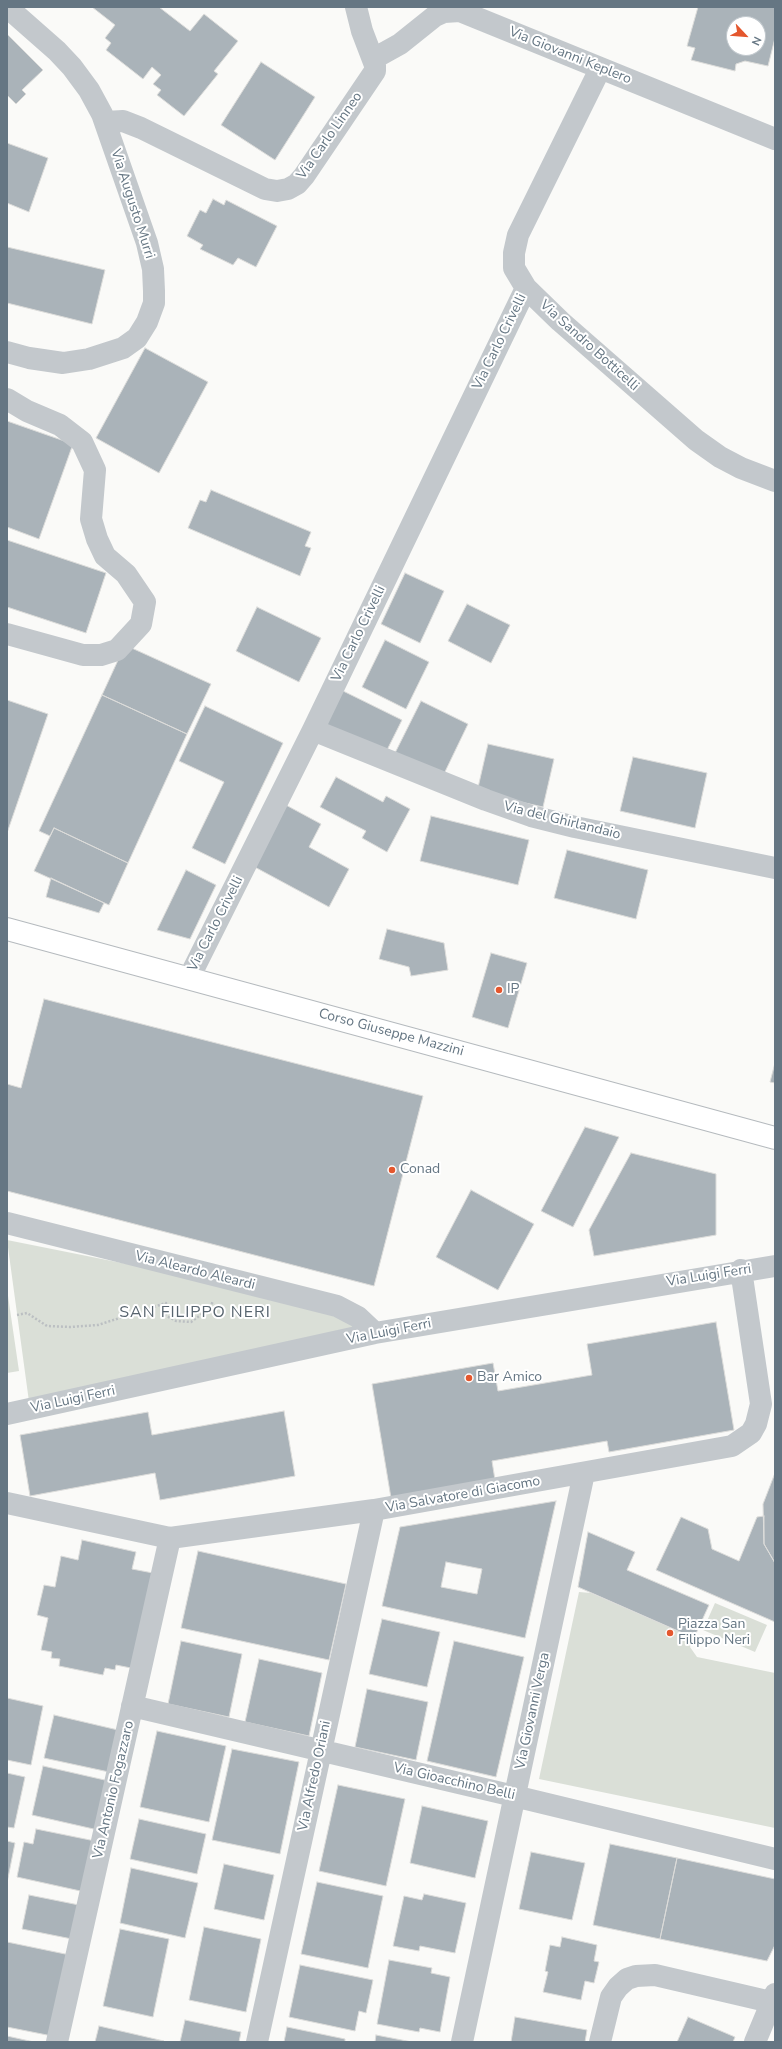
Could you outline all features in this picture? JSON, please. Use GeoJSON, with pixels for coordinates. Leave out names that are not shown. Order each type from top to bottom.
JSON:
{"type":"FeatureCollection","features":[{"type":"Feature","properties":{"kind":"main road","name":"Corso Giuseppe Mazzini"},"geometry":{"type":"LineString","coordinates":[[7,929],[775,1138]]}},
{"type":"Feature","properties":{"kind":"street","name":"Via Augusto Murri"},"geometry":{"type":"LineString","coordinates":[[7,7],[57,51],[72,67],[89,90],[106,122],[150,257],[154,291],[154,302],[147,322],[137,338],[131,344],[89,359],[63,363],[49,362],[7,352]]}},
{"type":"Feature","properties":{"kind":"street","name":"Via Carlo Linneo"},"geometry":{"type":"LineString","coordinates":[[106,122],[123,121],[141,128],[265,189],[277,191],[288,189],[297,184],[304,176],[375,71],[373,59],[362,31],[356,7]]}},
{"type":"Feature","properties":{"kind":"street","name":"Via Giovanni Keplero"},"geometry":{"type":"LineString","coordinates":[[373,59],[400,44],[435,16],[444,12],[453,11],[472,16],[775,140]]}},
{"type":"Feature","properties":{"kind":"street","name":"Via Sandro Botticelli"},"geometry":{"type":"LineString","coordinates":[[600,69],[518,234],[514,253],[514,268],[526,288],[590,348],[696,440],[720,457],[740,468],[775,481]]}},
{"type":"Feature","properties":{"kind":"street","name":"Via Carlo Crivelli"},"geometry":{"type":"LineString","coordinates":[[189,978],[313,730],[526,288]]}},
{"type":"Feature","properties":{"kind":"street"},"geometry":{"type":"LineString","coordinates":[[7,399],[27,411],[60,425],[82,442],[95,470],[91,519],[97,539],[105,556],[126,574],[145,602],[141,624],[117,650],[101,655],[83,655],[7,634]]}},
{"type":"Feature","properties":{"kind":"street","name":"Via del Ghirlandaio"},"geometry":{"type":"LineString","coordinates":[[313,730],[486,800],[531,816],[575,827],[775,868]]}},
{"type":"Feature","properties":{"kind":"street","name":"Via Aleardo Aleardi"},"geometry":{"type":"LineString","coordinates":[[7,1223],[342,1308],[358,1317],[375,1333]]}},
{"type":"Feature","properties":{"kind":"street","name":"Via Luigi Ferri"},"geometry":{"type":"LineString","coordinates":[[7,1414],[375,1333],[741,1270],[775,1266]]}},
{"type":"Feature","properties":{"kind":"street","name":"Via Salvatore di Giacomo"},"geometry":{"type":"LineString","coordinates":[[7,1503],[170,1538],[374,1510],[723,1449],[742,1440],[751,1433],[756,1424],[761,1404],[741,1270]]}},
{"type":"Feature","properties":{"kind":"street","name":"Via Giovanni Verga"},"geometry":{"type":"LineString","coordinates":[[462,2042],[584,1474]]}},
{"type":"Feature","properties":{"kind":"street","name":"Via Alfredo Oriani"},"geometry":{"type":"LineString","coordinates":[[257,2042],[374,1510]]}},
{"type":"Feature","properties":{"kind":"street","name":"Via Antonio Fogazzaro"},"geometry":{"type":"LineString","coordinates":[[57,2042],[170,1538]]}},
{"type":"Feature","properties":{"kind":"street","name":"Via Gioacchino Belli"},"geometry":{"type":"LineString","coordinates":[[132,1706],[775,1859]]}},
{"type":"Feature","properties":{"kind":"street"},"geometry":{"type":"LineString","coordinates":[[600,2042],[611,1997],[618,1987],[627,1979],[636,1976],[655,1975],[773,1998],[755,2042]]}},
{"type":"Feature","properties":{"kind":"path"},"geometry":{"type":"LineString","coordinates":[[17,1315],[27,1313],[47,1326],[70,1327],[98,1325],[166,1303],[165,1315],[176,1321],[191,1322],[210,1308],[214,1296],[214,1282],[218,1276]]}},
{"type":"Feature","properties":{"kind":"shaded area"},"geometry":{"type":"Polygon","coordinates":[[[7,1240],[322,1303],[375,1333],[30,1409],[7,1240]]]}},
{"type":"Feature","properties":{"kind":"shaded area"},"geometry":{"type":"Polygon","coordinates":[[[7,1289],[19,1371],[7,1373],[7,1289]]]}},
{"type":"Feature","properties":{"kind":"shaded area"},"geometry":{"type":"Polygon","coordinates":[[[579,1592],[591,1593],[694,1638],[690,1647],[697,1657],[775,1673],[775,1828],[539,1779],[579,1592]]]}},
{"type":"Feature","properties":{"kind":"shaded area"},"geometry":{"type":"Polygon","coordinates":[[[715,1603],[767,1625],[755,1652],[703,1630],[715,1603]]]}},
{"type":"Feature","properties":{"kind":"building"},"geometry":{"type":"Polygon","coordinates":[[[92,7],[159,7],[190,31],[204,14],[238,41],[214,71],[218,74],[184,116],[157,95],[161,90],[153,84],[161,75],[152,67],[143,79],[106,50],[111,43],[105,38],[115,25],[92,7]]]}},
{"type":"Feature","properties":{"kind":"building"},"geometry":{"type":"Polygon","coordinates":[[[698,7],[775,7],[775,38],[768,66],[745,61],[736,64],[735,71],[691,60],[695,48],[687,46],[698,7]]]}},
{"type":"Feature","properties":{"kind":"building"},"geometry":{"type":"Polygon","coordinates":[[[7,34],[43,70],[22,90],[26,94],[16,104],[7,95],[7,34]]]}},
{"type":"Feature","properties":{"kind":"building"},"geometry":{"type":"Polygon","coordinates":[[[261,62],[315,97],[275,160],[221,125],[261,62]]]}},
{"type":"Feature","properties":{"kind":"building"},"geometry":{"type":"Polygon","coordinates":[[[7,143],[48,158],[29,212],[7,203],[7,143]]]}},
{"type":"Feature","properties":{"kind":"building"},"geometry":{"type":"Polygon","coordinates":[[[213,199],[224,205],[226,200],[277,226],[256,267],[238,258],[233,265],[200,249],[203,245],[187,236],[200,210],[206,213],[213,199]]]}},
{"type":"Feature","properties":{"kind":"building"},"geometry":{"type":"Polygon","coordinates":[[[7,247],[105,270],[92,324],[7,303],[7,247]]]}},
{"type":"Feature","properties":{"kind":"building"},"geometry":{"type":"Polygon","coordinates":[[[145,348],[208,382],[159,473],[96,438],[145,348]]]}},
{"type":"Feature","properties":{"kind":"building"},"geometry":{"type":"Polygon","coordinates":[[[7,421],[73,444],[39,539],[7,527],[7,421]]]}},
{"type":"Feature","properties":{"kind":"building"},"geometry":{"type":"Polygon","coordinates":[[[211,490],[311,532],[305,546],[311,548],[300,576],[188,528],[200,500],[206,502],[211,490]]]}},
{"type":"Feature","properties":{"kind":"building"},"geometry":{"type":"Polygon","coordinates":[[[7,540],[106,573],[86,633],[7,607],[7,540]]]}},
{"type":"Feature","properties":{"kind":"building"},"geometry":{"type":"Polygon","coordinates":[[[405,573],[444,591],[420,643],[381,624],[405,573]]]}},
{"type":"Feature","properties":{"kind":"building"},"geometry":{"type":"Polygon","coordinates":[[[467,604],[510,625],[491,663],[448,641],[467,604]]]}},
{"type":"Feature","properties":{"kind":"building"},"geometry":{"type":"Polygon","coordinates":[[[257,607],[321,638],[299,682],[236,651],[257,607]]]}},
{"type":"Feature","properties":{"kind":"building"},"geometry":{"type":"Polygon","coordinates":[[[385,640],[429,662],[406,709],[362,687],[385,640]]]}},
{"type":"Feature","properties":{"kind":"building"},"geometry":{"type":"Polygon","coordinates":[[[125,645],[211,684],[187,734],[102,695],[125,645]]]}},
{"type":"Feature","properties":{"kind":"building"},"geometry":{"type":"Polygon","coordinates":[[[337,688],[402,720],[385,754],[320,723],[337,688]]]}},
{"type":"Feature","properties":{"kind":"building"},"geometry":{"type":"Polygon","coordinates":[[[102,695],[187,734],[128,863],[54,828],[50,836],[39,831],[102,695]]]}},
{"type":"Feature","properties":{"kind":"building"},"geometry":{"type":"Polygon","coordinates":[[[7,700],[48,714],[7,833],[7,700]]]}},
{"type":"Feature","properties":{"kind":"building"},"geometry":{"type":"Polygon","coordinates":[[[421,701],[468,724],[442,778],[394,755],[421,701]]]}},
{"type":"Feature","properties":{"kind":"building"},"geometry":{"type":"Polygon","coordinates":[[[205,706],[283,743],[225,864],[192,848],[224,782],[179,761],[205,706]]]}},
{"type":"Feature","properties":{"kind":"building"},"geometry":{"type":"Polygon","coordinates":[[[488,744],[554,759],[543,807],[477,792],[488,744]]]}},
{"type":"Feature","properties":{"kind":"building"},"geometry":{"type":"Polygon","coordinates":[[[633,757],[707,773],[695,828],[620,811],[633,757]]]}},
{"type":"Feature","properties":{"kind":"building"},"geometry":{"type":"Polygon","coordinates":[[[336,777],[383,802],[386,796],[410,809],[387,852],[362,838],[366,831],[320,807],[336,777]]]}},
{"type":"Feature","properties":{"kind":"building"},"geometry":{"type":"Polygon","coordinates":[[[284,804],[321,824],[309,847],[349,869],[329,907],[251,865],[284,804]]]}},
{"type":"Feature","properties":{"kind":"building"},"geometry":{"type":"Polygon","coordinates":[[[431,816],[529,840],[518,885],[420,861],[431,816]]]}},
{"type":"Feature","properties":{"kind":"building"},"geometry":{"type":"Polygon","coordinates":[[[54,828],[128,863],[109,905],[34,871],[54,828]]]}},
{"type":"Feature","properties":{"kind":"building"},"geometry":{"type":"Polygon","coordinates":[[[567,850],[648,870],[636,919],[554,898],[567,850]]]}},
{"type":"Feature","properties":{"kind":"building"},"geometry":{"type":"Polygon","coordinates":[[[186,870],[216,885],[190,939],[157,930],[186,870]]]}},
{"type":"Feature","properties":{"kind":"building"},"geometry":{"type":"Polygon","coordinates":[[[51,878],[104,903],[99,913],[46,897],[51,878]]]}},
{"type":"Feature","properties":{"kind":"building"},"geometry":{"type":"Polygon","coordinates":[[[387,929],[444,943],[448,970],[411,976],[409,967],[379,959],[387,929]]]}},
{"type":"Feature","properties":{"kind":"building","name":"IP"},"geometry":{"type":"Polygon","coordinates":[[[491,953],[527,963],[508,1028],[472,1017],[491,953]]]}},
{"type":"Feature","properties":{"kind":"building"},"geometry":{"type":"Polygon","coordinates":[[[44,999],[423,1096],[374,1286],[7,1191],[7,1084],[21,1088],[44,999]]]}},
{"type":"Feature","properties":{"kind":"building"},"geometry":{"type":"Polygon","coordinates":[[[775,1063],[775,1083],[770,1082],[775,1063]]]}},
{"type":"Feature","properties":{"kind":"building"},"geometry":{"type":"Polygon","coordinates":[[[585,1127],[619,1137],[573,1227],[541,1211],[585,1127]]]}},
{"type":"Feature","properties":{"kind":"building"},"geometry":{"type":"Polygon","coordinates":[[[631,1153],[716,1174],[716,1235],[594,1256],[589,1230],[631,1153]]]}},
{"type":"Feature","properties":{"kind":"building"},"geometry":{"type":"Polygon","coordinates":[[[471,1190],[534,1224],[498,1290],[436,1257],[471,1190]]]}},
{"type":"Feature","properties":{"kind":"building"},"geometry":{"type":"Polygon","coordinates":[[[716,1322],[734,1430],[609,1452],[607,1441],[492,1461],[495,1480],[391,1498],[372,1384],[493,1363],[498,1391],[592,1375],[587,1344],[716,1322]]]}},
{"type":"Feature","properties":{"kind":"building"},"geometry":{"type":"Polygon","coordinates":[[[284,1411],[295,1476],[160,1500],[155,1473],[30,1496],[20,1435],[148,1412],[152,1435],[284,1411]]]}},
{"type":"Feature","properties":{"kind":"building"},"geometry":{"type":"Polygon","coordinates":[[[775,1473],[775,1563],[764,1544],[763,1504],[775,1473]]]}},
{"type":"Feature","properties":{"kind":"building"},"geometry":{"type":"Polygon","coordinates":[[[556,1501],[525,1638],[382,1606],[400,1527],[556,1501]],[[446,1562],[441,1587],[477,1594],[482,1569],[446,1562]]]}},
{"type":"Feature","properties":{"kind":"building"},"geometry":{"type":"Polygon","coordinates":[[[764,1516],[764,1544],[775,1563],[775,1622],[656,1570],[681,1517],[708,1529],[712,1549],[739,1561],[757,1517],[764,1516]]]}},
{"type":"Feature","properties":{"kind":"building"},"geometry":{"type":"Polygon","coordinates":[[[588,1532],[635,1552],[627,1570],[709,1605],[694,1638],[578,1587],[588,1532]]]}},
{"type":"Feature","properties":{"kind":"building"},"geometry":{"type":"Polygon","coordinates":[[[82,1540],[136,1552],[132,1569],[153,1573],[131,1668],[116,1665],[115,1670],[105,1668],[103,1675],[59,1666],[60,1659],[51,1658],[52,1652],[41,1650],[48,1618],[37,1615],[44,1585],[55,1587],[61,1556],[78,1560],[82,1540]]]}},
{"type":"Feature","properties":{"kind":"building"},"geometry":{"type":"Polygon","coordinates":[[[198,1551],[346,1584],[329,1660],[181,1628],[198,1551]]]}},
{"type":"Feature","properties":{"kind":"building"},"geometry":{"type":"Polygon","coordinates":[[[382,1619],[440,1632],[427,1687],[369,1674],[382,1619]]]}},
{"type":"Feature","properties":{"kind":"building"},"geometry":{"type":"Polygon","coordinates":[[[181,1641],[242,1654],[229,1717],[168,1704],[181,1641]]]}},
{"type":"Feature","properties":{"kind":"building"},"geometry":{"type":"Polygon","coordinates":[[[454,1641],[524,1657],[496,1777],[427,1761],[454,1641]]]}},
{"type":"Feature","properties":{"kind":"building"},"geometry":{"type":"Polygon","coordinates":[[[259,1659],[322,1673],[309,1736],[245,1722],[259,1659]]]}},
{"type":"Feature","properties":{"kind":"building"},"geometry":{"type":"Polygon","coordinates":[[[367,1689],[428,1702],[416,1760],[355,1747],[367,1689]]]}},
{"type":"Feature","properties":{"kind":"building"},"geometry":{"type":"Polygon","coordinates":[[[7,1698],[43,1706],[31,1765],[7,1760],[7,1698]]]}},
{"type":"Feature","properties":{"kind":"building"},"geometry":{"type":"Polygon","coordinates":[[[54,1715],[118,1730],[109,1772],[44,1758],[54,1715]]]}},
{"type":"Feature","properties":{"kind":"building"},"geometry":{"type":"Polygon","coordinates":[[[157,1731],[226,1746],[209,1822],[140,1807],[157,1731]]]}},
{"type":"Feature","properties":{"kind":"building"},"geometry":{"type":"Polygon","coordinates":[[[232,1749],[299,1762],[280,1854],[212,1840],[232,1749]]]}},
{"type":"Feature","properties":{"kind":"building"},"geometry":{"type":"Polygon","coordinates":[[[43,1766],[109,1781],[98,1830],[32,1815],[43,1766]]]}},
{"type":"Feature","properties":{"kind":"building"},"geometry":{"type":"Polygon","coordinates":[[[7,1773],[25,1777],[14,1828],[7,1827],[7,1773]]]}},
{"type":"Feature","properties":{"kind":"building"},"geometry":{"type":"Polygon","coordinates":[[[338,1785],[405,1799],[386,1886],[319,1871],[338,1785]]]}},
{"type":"Feature","properties":{"kind":"building"},"geometry":{"type":"Polygon","coordinates":[[[422,1806],[488,1821],[475,1878],[410,1863],[422,1806]]]}},
{"type":"Feature","properties":{"kind":"building"},"geometry":{"type":"Polygon","coordinates":[[[139,1819],[206,1834],[197,1874],[130,1859],[139,1819]]]}},
{"type":"Feature","properties":{"kind":"building"},"geometry":{"type":"Polygon","coordinates":[[[36,1829],[95,1841],[85,1892],[17,1877],[24,1842],[33,1844],[36,1829]]]}},
{"type":"Feature","properties":{"kind":"building"},"geometry":{"type":"Polygon","coordinates":[[[7,1841],[15,1843],[7,1883],[7,1841]]]}},
{"type":"Feature","properties":{"kind":"building"},"geometry":{"type":"Polygon","coordinates":[[[610,1844],[677,1858],[660,1939],[593,1925],[610,1844]]]}},
{"type":"Feature","properties":{"kind":"building"},"geometry":{"type":"Polygon","coordinates":[[[531,1852],[585,1863],[572,1920],[519,1909],[531,1852]]]}},
{"type":"Feature","properties":{"kind":"building"},"geometry":{"type":"Polygon","coordinates":[[[677,1858],[775,1879],[775,1945],[767,1961],[660,1939],[677,1858]]]}},
{"type":"Feature","properties":{"kind":"building"},"geometry":{"type":"Polygon","coordinates":[[[224,1864],[274,1875],[264,1920],[214,1909],[224,1864]]]}},
{"type":"Feature","properties":{"kind":"building"},"geometry":{"type":"Polygon","coordinates":[[[131,1868],[198,1883],[185,1938],[120,1923],[131,1868]]]}},
{"type":"Feature","properties":{"kind":"building"},"geometry":{"type":"Polygon","coordinates":[[[317,1882],[383,1896],[368,1968],[301,1954],[317,1882]]]}},
{"type":"Feature","properties":{"kind":"building"},"geometry":{"type":"Polygon","coordinates":[[[424,1894],[466,1903],[455,1953],[420,1946],[419,1951],[393,1946],[404,1896],[422,1900],[424,1894]]]}},
{"type":"Feature","properties":{"kind":"building"},"geometry":{"type":"Polygon","coordinates":[[[29,1895],[79,1905],[72,1939],[22,1929],[29,1895]]]}},
{"type":"Feature","properties":{"kind":"building"},"geometry":{"type":"Polygon","coordinates":[[[204,1927],[261,1939],[246,2012],[189,2000],[204,1927]]]}},
{"type":"Feature","properties":{"kind":"building"},"geometry":{"type":"Polygon","coordinates":[[[120,1929],[169,1939],[153,2017],[103,2006],[120,1929]]]}},
{"type":"Feature","properties":{"kind":"building"},"geometry":{"type":"Polygon","coordinates":[[[562,1937],[597,1945],[594,1961],[599,1962],[594,1983],[585,1981],[581,2000],[543,1992],[548,1972],[545,1971],[550,1945],[560,1947],[562,1937]]]}},
{"type":"Feature","properties":{"kind":"building"},"geometry":{"type":"Polygon","coordinates":[[[7,1942],[70,1955],[52,2036],[7,2027],[7,1942]]]}},
{"type":"Feature","properties":{"kind":"building"},"geometry":{"type":"Polygon","coordinates":[[[389,1960],[432,1968],[431,1973],[450,1977],[440,2032],[420,2028],[419,2032],[377,2024],[389,1960]]]}},
{"type":"Feature","properties":{"kind":"building"},"geometry":{"type":"Polygon","coordinates":[[[300,1965],[373,1980],[366,2013],[359,2011],[355,2031],[289,2017],[300,1965]]]}},
{"type":"Feature","properties":{"kind":"building"},"geometry":{"type":"Polygon","coordinates":[[[515,2017],[587,2030],[585,2042],[511,2042],[515,2017]]]}},
{"type":"Feature","properties":{"kind":"building"},"geometry":{"type":"Polygon","coordinates":[[[688,2017],[735,2037],[733,2042],[677,2042],[688,2017]]]}},
{"type":"Feature","properties":{"kind":"building"},"geometry":{"type":"Polygon","coordinates":[[[185,2020],[241,2032],[239,2042],[180,2042],[185,2020]]]}},
{"type":"Feature","properties":{"kind":"building"},"geometry":{"type":"Polygon","coordinates":[[[99,2026],[164,2041],[95,2042],[99,2026]]]}},
{"type":"Feature","properties":{"kind":"building"},"geometry":{"type":"Polygon","coordinates":[[[287,2027],[345,2039],[345,2042],[284,2042],[287,2027]]]}},
{"type":"Feature","properties":{"kind":"building"},"geometry":{"type":"Polygon","coordinates":[[[376,2035],[412,2042],[375,2042],[376,2035]]]}},
{"type":"Feature","properties":{"kind":"building"},"geometry":{"type":"Polygon","coordinates":[[[7,2036],[34,2042],[7,2042],[7,2036]]]}},
{"type":"Feature","properties":{"kind":"place","name":"IP"},"geometry":{"type":"Point","coordinates":[499,990]}},
{"type":"Feature","properties":{"kind":"place","name":"Conad"},"geometry":{"type":"Point","coordinates":[392,1170]}},
{"type":"Feature","properties":{"kind":"place","name":"Bar Amico"},"geometry":{"type":"Point","coordinates":[469,1378]}},
{"type":"Feature","properties":{"kind":"place","name":"Piazza San Filippo Neri"},"geometry":{"type":"Point","coordinates":[670,1633]}},
{"type":"Feature","properties":{"kind":"district","name":"SAN FILIPPO NERI"},"geometry":{"type":"Point","coordinates":[195,1313]}}]}
